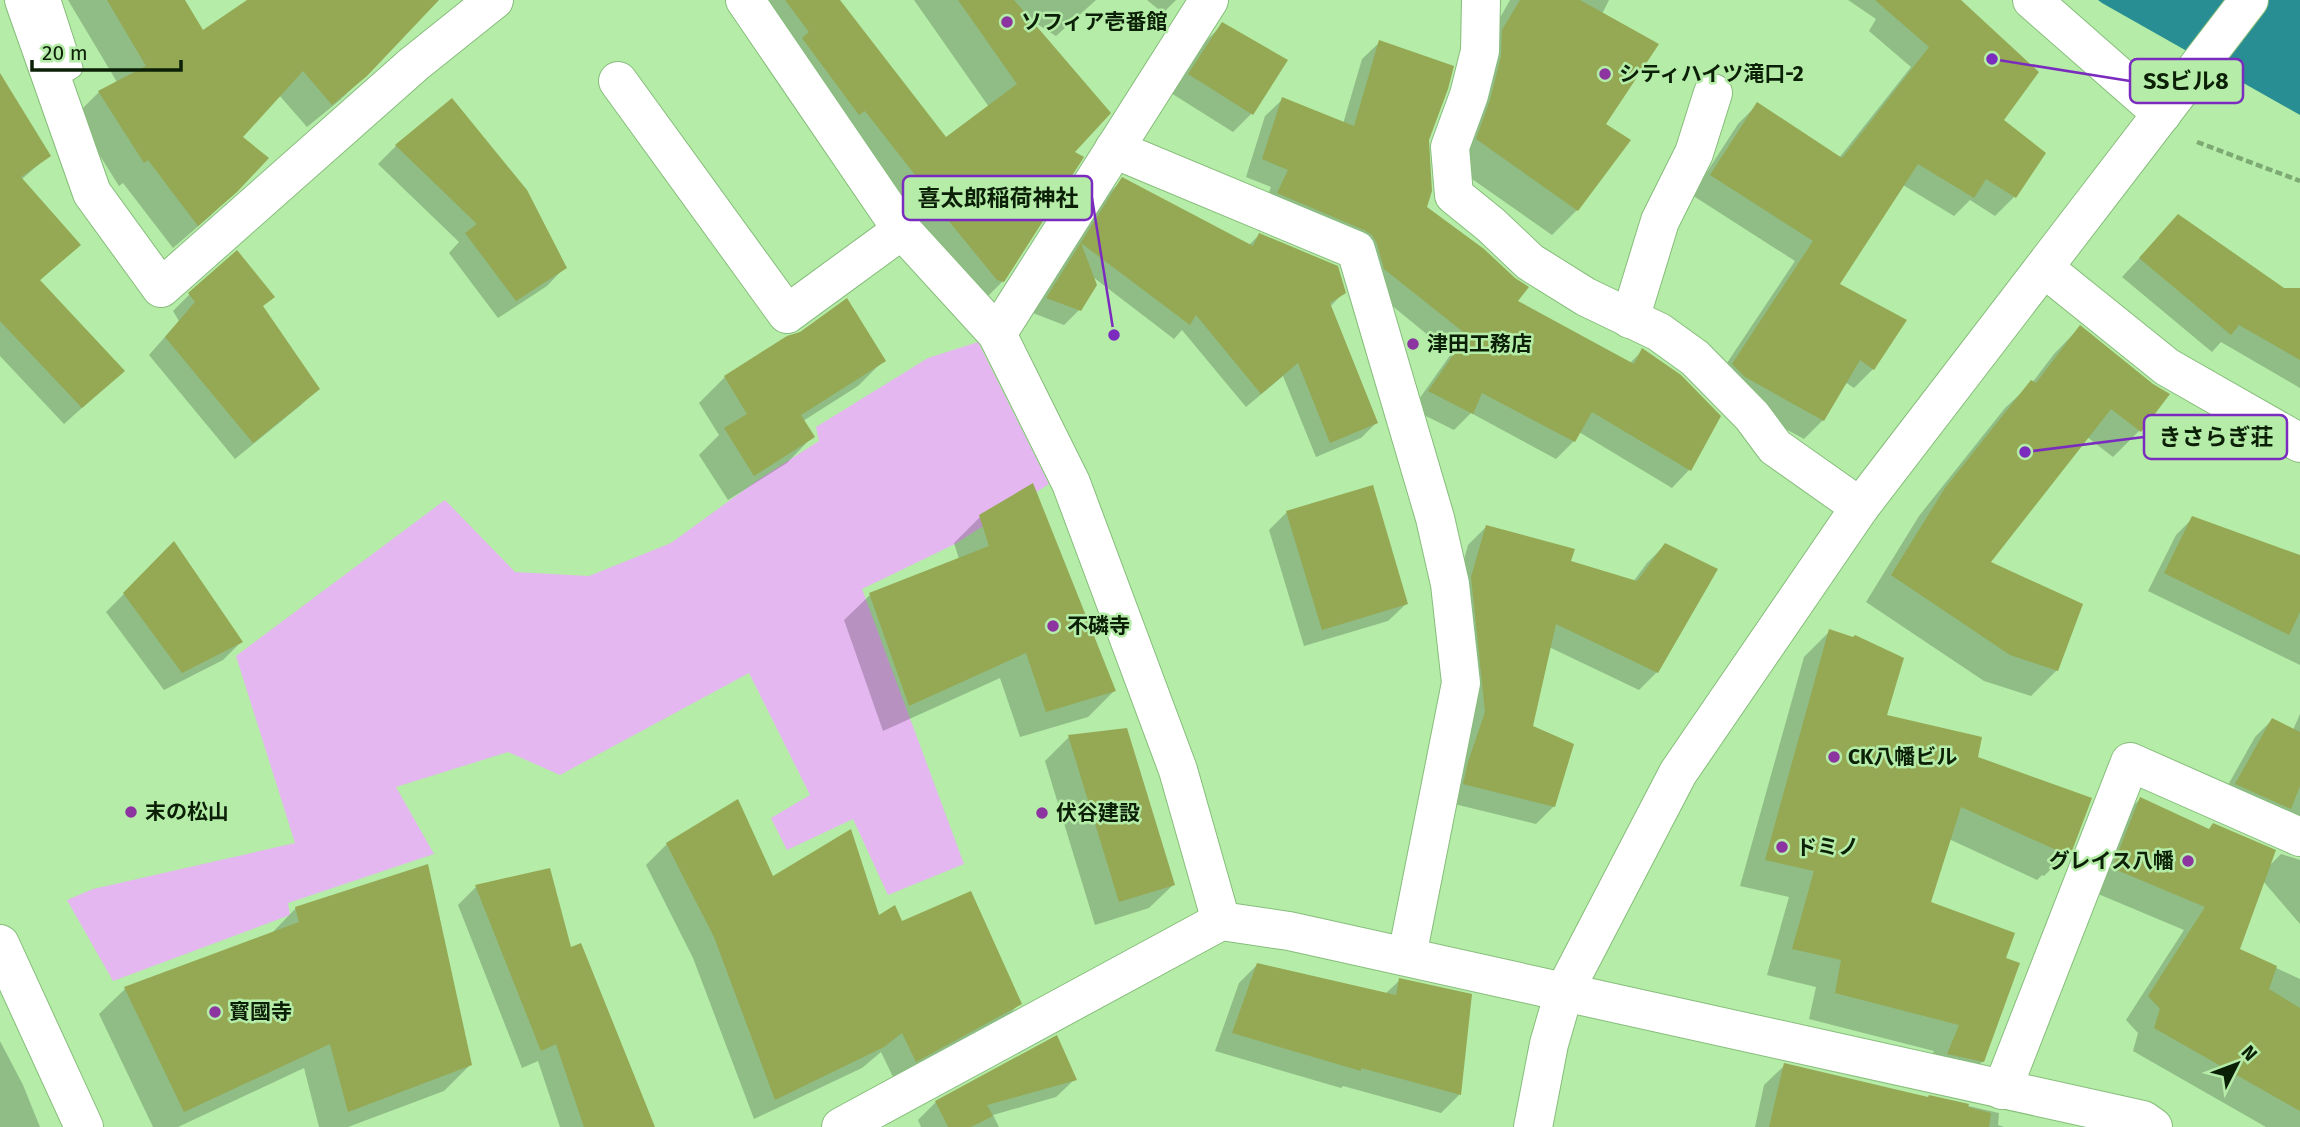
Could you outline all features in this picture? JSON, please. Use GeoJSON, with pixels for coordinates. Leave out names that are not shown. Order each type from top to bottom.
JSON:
{"type":"FeatureCollection","features":[{"type":"Feature","properties":{"kind":"street"},"geometry":{"type":"LineString","coordinates":[[24,0],[92,193],[161,288],[414,64],[494,0]]}},
{"type":"Feature","properties":{"kind":"street"},"geometry":{"type":"LineString","coordinates":[[745,0],[902,230],[997,334],[1071,484],[1178,770],[1221,921]]}},
{"type":"Feature","properties":{"kind":"street"},"geometry":{"type":"LineString","coordinates":[[997,334],[1209,0]]}},
{"type":"Feature","properties":{"kind":"street"},"geometry":{"type":"LineString","coordinates":[[1481,0],[1480,51],[1469,95],[1450,147],[1454,195],[1530,262],[1586,297],[1659,332],[1695,358],[1752,416],[1775,447],[1860,507]]}},
{"type":"Feature","properties":{"kind":"street"},"geometry":{"type":"LineString","coordinates":[[2032,0],[2162,114]]}},
{"type":"Feature","properties":{"kind":"street"},"geometry":{"type":"LineString","coordinates":[[1533,1127],[1549,1044],[1563,992],[1678,773],[1860,507],[2249,0]]}},
{"type":"Feature","properties":{"kind":"street"},"geometry":{"type":"LineString","coordinates":[[618,80],[787,314],[902,230]]}},
{"type":"Feature","properties":{"kind":"street"},"geometry":{"type":"LineString","coordinates":[[1630,318],[1660,221],[1694,153],[1713,93]]}},
{"type":"Feature","properties":{"kind":"street"},"geometry":{"type":"LineString","coordinates":[[1114,149],[1356,250],[1438,531],[1450,584],[1461,683],[1407,956]]}},
{"type":"Feature","properties":{"kind":"street"},"geometry":{"type":"LineString","coordinates":[[2044,268],[2167,367],[2300,443]]}},
{"type":"Feature","properties":{"kind":"street"},"geometry":{"type":"LineString","coordinates":[[2002,1090],[2130,762],[2300,837]]}},
{"type":"Feature","properties":{"kind":"street"},"geometry":{"type":"LineString","coordinates":[[841,1127],[1221,921],[1289,931],[1407,956],[2143,1120],[2153,1127]]}},
{"type":"Feature","properties":{"kind":"street"},"geometry":{"type":"LineString","coordinates":[[0,944],[84,1127]]}},
{"type":"Feature","properties":{"kind":"lane"},"geometry":{"type":"LineString","coordinates":[[51,0],[73,68],[52,81]]}},
{"type":"Feature","properties":{"kind":"path"},"geometry":{"type":"LineString","coordinates":[[2197,142],[2300,181]]}},
{"type":"Feature","properties":{"kind":"shaded area"},"geometry":{"type":"Polygon","coordinates":[[[978,342],[1049,484],[955,544],[862,589],[964,864],[888,895],[853,819],[787,850],[771,818],[810,795],[749,673],[560,775],[508,752],[396,787],[434,854],[288,903],[290,915],[113,981],[67,900],[93,889],[295,843],[236,656],[445,500],[515,572],[589,576],[671,543],[758,480],[819,441],[816,427],[928,358],[978,342]]]}},
{"type":"Feature","properties":{"kind":"water"},"geometry":{"type":"Polygon","coordinates":[[[2098,0],[2300,0],[2300,115],[2102,3],[2098,0]]]}},
{"type":"Feature","properties":{"kind":"building"},"geometry":{"type":"Polygon","coordinates":[[[107,0],[185,0],[203,30],[247,0],[439,0],[367,76],[332,105],[303,71],[243,137],[269,158],[237,192],[198,226],[148,160],[144,163],[98,91],[146,66],[107,0]]]}},
{"type":"Feature","properties":{"kind":"building"},"geometry":{"type":"Polygon","coordinates":[[[785,0],[840,0],[946,137],[1017,84],[958,0],[1014,0],[1111,113],[1075,152],[1084,157],[1004,282],[997,280],[939,209],[941,208],[865,111],[859,115],[802,38],[809,32],[785,0]]]}},
{"type":"Feature","properties":{"kind":"building"},"geometry":{"type":"Polygon","coordinates":[[[1520,0],[1580,0],[1659,44],[1606,124],[1631,140],[1578,211],[1476,139],[1490,100],[1501,56],[1502,30],[1520,0]]]}},
{"type":"Feature","properties":{"kind":"building"},"geometry":{"type":"Polygon","coordinates":[[[1875,0],[1961,0],[2039,72],[2004,120],[2046,153],[2016,198],[1986,179],[1974,198],[1918,164],[1840,284],[1907,320],[1874,370],[1860,360],[1824,421],[1745,377],[1732,364],[1813,241],[1710,175],[1757,102],[1842,158],[1929,47],[1875,0]]]}},
{"type":"Feature","properties":{"kind":"building"},"geometry":{"type":"Polygon","coordinates":[[[1222,22],[1288,60],[1253,115],[1188,74],[1222,22]]]}},
{"type":"Feature","properties":{"kind":"building"},"geometry":{"type":"Polygon","coordinates":[[[1379,40],[1454,66],[1429,140],[1432,191],[1427,207],[1484,249],[1515,278],[1529,287],[1518,301],[1634,364],[1642,348],[1681,375],[1721,416],[1691,471],[1592,412],[1575,442],[1482,393],[1473,414],[1428,391],[1467,335],[1384,269],[1372,235],[1277,193],[1288,170],[1262,159],[1282,97],[1354,126],[1379,40]]]}},
{"type":"Feature","properties":{"kind":"building"},"geometry":{"type":"Polygon","coordinates":[[[0,73],[51,156],[21,177],[81,245],[40,280],[125,371],[82,408],[0,321],[0,73]]]}},
{"type":"Feature","properties":{"kind":"building"},"geometry":{"type":"Polygon","coordinates":[[[452,98],[527,190],[567,268],[516,301],[465,233],[477,224],[395,145],[452,98]]]}},
{"type":"Feature","properties":{"kind":"building"},"geometry":{"type":"Polygon","coordinates":[[[1122,177],[1253,246],[1259,233],[1338,266],[1346,293],[1330,303],[1378,423],[1330,443],[1298,363],[1261,394],[1196,315],[1190,325],[1081,243],[1097,285],[1081,311],[1046,298],[1122,177]]]}},
{"type":"Feature","properties":{"kind":"building"},"geometry":{"type":"Polygon","coordinates":[[[2178,214],[2284,288],[2300,288],[2300,360],[2239,325],[2231,335],[2139,258],[2178,214]]]}},
{"type":"Feature","properties":{"kind":"building"},"geometry":{"type":"Polygon","coordinates":[[[237,250],[275,297],[263,306],[320,389],[253,443],[165,337],[195,302],[188,293],[237,250]]]}},
{"type":"Feature","properties":{"kind":"building"},"geometry":{"type":"Polygon","coordinates":[[[847,298],[886,361],[801,415],[815,437],[754,476],[724,428],[747,414],[724,376],[787,336],[800,332],[847,298]]]}},
{"type":"Feature","properties":{"kind":"building"},"geometry":{"type":"Polygon","coordinates":[[[2080,325],[2153,384],[2170,394],[2141,432],[2111,409],[1991,562],[2083,604],[2058,671],[2010,655],[1891,575],[1945,488],[2031,380],[2036,383],[2080,325]]]}},
{"type":"Feature","properties":{"kind":"building"},"geometry":{"type":"Polygon","coordinates":[[[1033,483],[1116,691],[1046,712],[1026,653],[909,706],[869,593],[989,546],[979,515],[1033,483]]]}},
{"type":"Feature","properties":{"kind":"building"},"geometry":{"type":"Polygon","coordinates":[[[1373,485],[1408,604],[1322,630],[1286,511],[1373,485]]]}},
{"type":"Feature","properties":{"kind":"building"},"geometry":{"type":"Polygon","coordinates":[[[2192,516],[2300,555],[2300,612],[2289,635],[2164,573],[2192,516]]]}},
{"type":"Feature","properties":{"kind":"building"},"geometry":{"type":"Polygon","coordinates":[[[1486,525],[1575,549],[1571,561],[1637,581],[1665,543],[1718,569],[1658,673],[1556,624],[1533,726],[1574,744],[1555,807],[1463,784],[1485,712],[1471,577],[1486,525]]]}},
{"type":"Feature","properties":{"kind":"building"},"geometry":{"type":"Polygon","coordinates":[[[174,541],[243,642],[182,673],[123,593],[174,541]]]}},
{"type":"Feature","properties":{"kind":"building"},"geometry":{"type":"Polygon","coordinates":[[[1829,629],[1853,637],[1855,635],[1904,658],[1887,715],[1982,737],[1978,757],[2092,798],[2072,851],[2067,848],[2065,854],[1961,807],[1931,902],[2015,933],[2006,958],[2020,963],[1984,1062],[1947,1054],[1959,1025],[1835,993],[1841,960],[1792,949],[1814,871],[1765,860],[1829,629]]]}},
{"type":"Feature","properties":{"kind":"building"},"geometry":{"type":"Polygon","coordinates":[[[2272,718],[2300,732],[2300,786],[2291,809],[2235,784],[2272,718]]]}},
{"type":"Feature","properties":{"kind":"building"},"geometry":{"type":"Polygon","coordinates":[[[1127,728],[1175,885],[1119,902],[1068,735],[1127,728]]]}},
{"type":"Feature","properties":{"kind":"building"},"geometry":{"type":"Polygon","coordinates":[[[2140,797],[2209,829],[2213,823],[2276,850],[2240,949],[2277,966],[2269,989],[2300,1008],[2300,1111],[2154,1028],[2160,1009],[2148,996],[2205,907],[2112,868],[2140,797]]]}},
{"type":"Feature","properties":{"kind":"building"},"geometry":{"type":"Polygon","coordinates":[[[738,799],[773,876],[851,829],[879,915],[895,905],[902,921],[971,891],[1022,1004],[916,1062],[902,1033],[884,1047],[775,1100],[714,937],[666,843],[738,799]]]}},
{"type":"Feature","properties":{"kind":"building"},"geometry":{"type":"Polygon","coordinates":[[[428,864],[472,1065],[348,1112],[330,1044],[184,1112],[124,987],[299,922],[295,907],[428,864]]]}},
{"type":"Feature","properties":{"kind":"building"},"geometry":{"type":"Polygon","coordinates":[[[550,868],[571,947],[581,943],[655,1127],[584,1127],[556,1044],[541,1051],[475,885],[550,868]]]}},
{"type":"Feature","properties":{"kind":"building"},"geometry":{"type":"Polygon","coordinates":[[[1257,963],[1396,995],[1399,978],[1472,994],[1461,1095],[1361,1068],[1361,1071],[1232,1033],[1257,963]]]}},
{"type":"Feature","properties":{"kind":"building"},"geometry":{"type":"Polygon","coordinates":[[[1057,1035],[1077,1080],[987,1105],[993,1116],[971,1127],[948,1127],[935,1101],[1057,1035]]]}},
{"type":"Feature","properties":{"kind":"building"},"geometry":{"type":"Polygon","coordinates":[[[1784,1063],[1969,1104],[1968,1107],[1991,1113],[1989,1127],[1769,1127],[1784,1063]]]}},
{"type":"Feature","properties":{"kind":"place","name":"ソフィア壱番館"},"geometry":{"type":"Point","coordinates":[1007,22]}},
{"type":"Feature","properties":{"kind":"place","name":"SSビル8"},"geometry":{"type":"Point","coordinates":[1992,59]}},
{"type":"Feature","properties":{"kind":"place","name":"シティハイツ滝口-2"},"geometry":{"type":"Point","coordinates":[1605,74]}},
{"type":"Feature","properties":{"kind":"place","name":"喜太郎稲荷神社"},"geometry":{"type":"Point","coordinates":[1114,335]}},
{"type":"Feature","properties":{"kind":"place","name":"津田工務店"},"geometry":{"type":"Point","coordinates":[1413,344]}},
{"type":"Feature","properties":{"kind":"place","name":"きさらぎ荘"},"geometry":{"type":"Point","coordinates":[2025,452]}},
{"type":"Feature","properties":{"kind":"place","name":"不磷寺"},"geometry":{"type":"Point","coordinates":[1053,626]}},
{"type":"Feature","properties":{"kind":"place","name":"CK八幡ビル"},"geometry":{"type":"Point","coordinates":[1834,757]}},
{"type":"Feature","properties":{"kind":"place","name":"末の松山"},"geometry":{"type":"Point","coordinates":[131,812]}},
{"type":"Feature","properties":{"kind":"place","name":"伏谷建設"},"geometry":{"type":"Point","coordinates":[1042,813]}},
{"type":"Feature","properties":{"kind":"place","name":"ドミノ"},"geometry":{"type":"Point","coordinates":[1782,847]}},
{"type":"Feature","properties":{"kind":"place","name":"グレイス八幡"},"geometry":{"type":"Point","coordinates":[2188,861]}},
{"type":"Feature","properties":{"kind":"place","name":"寳國寺"},"geometry":{"type":"Point","coordinates":[215,1012]}}]}
